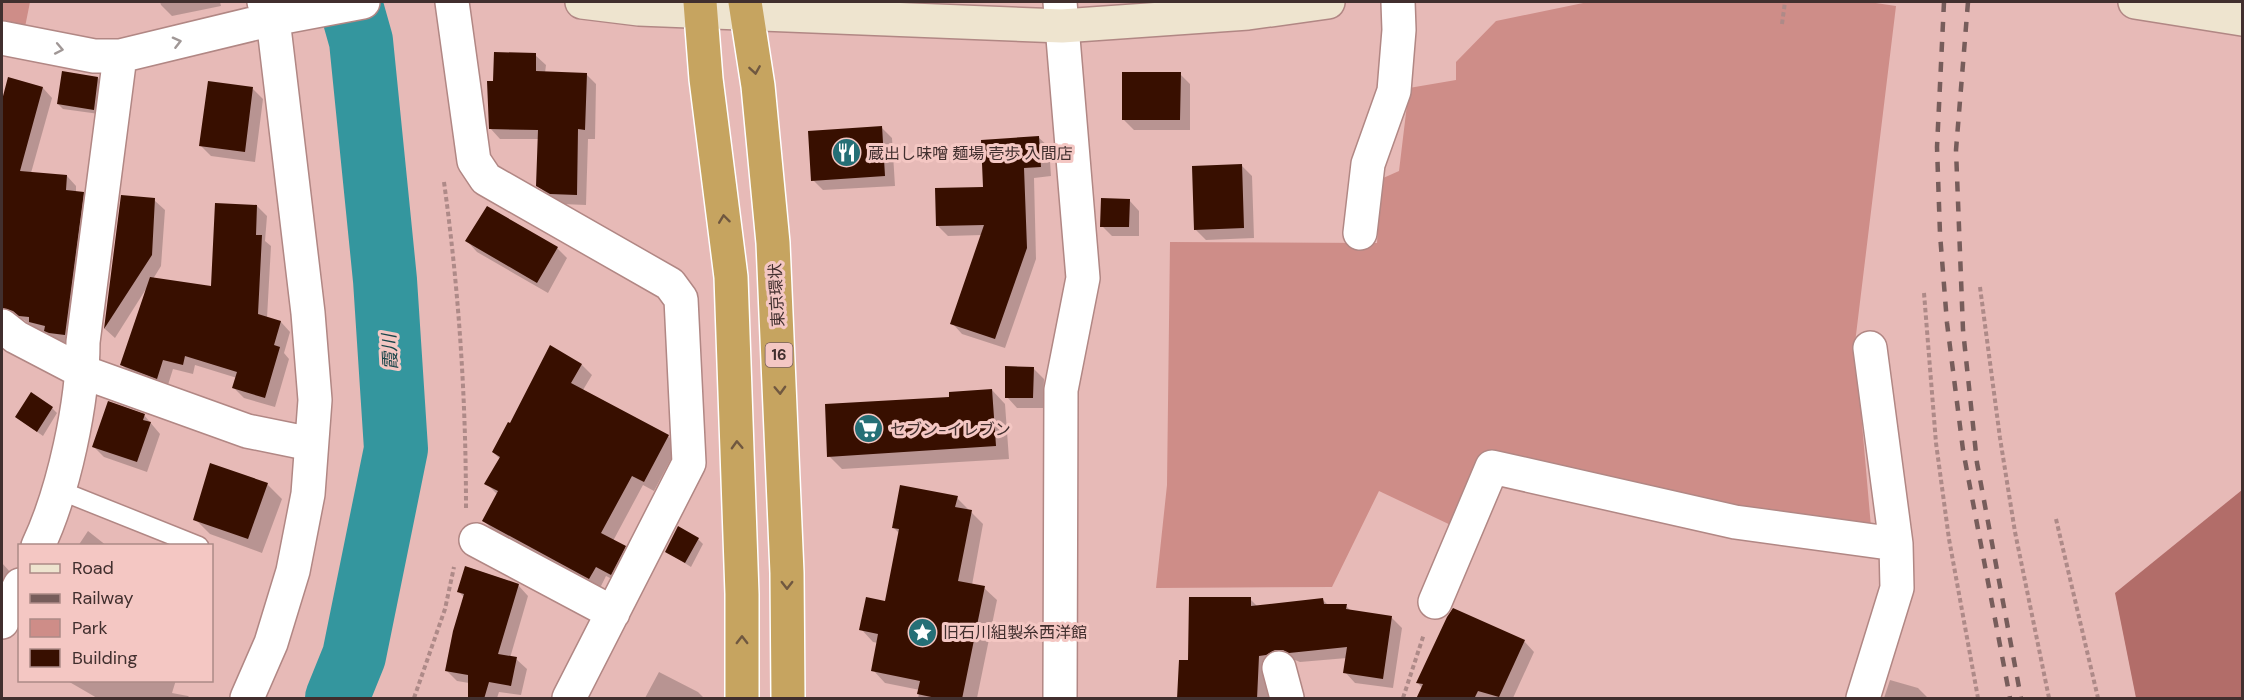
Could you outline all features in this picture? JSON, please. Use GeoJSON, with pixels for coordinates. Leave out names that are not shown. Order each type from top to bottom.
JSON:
{"type":"FeatureCollection","features":[{"type":"Feature","properties":{"kind":"highway"},"geometry":{"type":"LineString","coordinates":[[701,6],[706,79],[731,277],[742,594],[742,699]]}},
{"type":"Feature","properties":{"kind":"highway","name":"東京環状"},"geometry":{"type":"LineString","coordinates":[[745,7],[758,86],[773,243],[787,573],[788,699]]}},
{"type":"Feature","properties":{"kind":"street"},"geometry":{"type":"LineString","coordinates":[[2,38],[94,56],[120,56],[274,12],[363,2]]}},
{"type":"Feature","properties":{"kind":"street"},"geometry":{"type":"LineString","coordinates":[[452,2],[474,161],[486,179],[670,284],[681,299],[688,463],[570,699]]}},
{"type":"Feature","properties":{"kind":"street"},"geometry":{"type":"LineString","coordinates":[[582,2],[639,9],[701,6],[1061,14],[1248,13],[1328,2]]}},
{"type":"Feature","properties":{"kind":"street"},"geometry":{"type":"LineString","coordinates":[[1360,233],[1368,164],[1394,91],[1399,30],[1398,2]]}},
{"type":"Feature","properties":{"kind":"street"},"geometry":{"type":"LineString","coordinates":[[2135,2],[2242,19]]}},
{"type":"Feature","properties":{"kind":"street"},"geometry":{"type":"LineString","coordinates":[[247,699],[271,643],[293,571],[308,494],[315,400],[308,313],[274,12]]}},
{"type":"Feature","properties":{"kind":"street"},"geometry":{"type":"LineString","coordinates":[[1060,699],[1061,390],[1083,278],[1061,14]]}},
{"type":"Feature","properties":{"kind":"street"},"geometry":{"type":"LineString","coordinates":[[39,544],[65,469],[83,372],[83,342],[120,56]]}},
{"type":"Feature","properties":{"kind":"street"},"geometry":{"type":"LineString","coordinates":[[2,326],[16,337],[83,372],[248,431],[311,444]]}},
{"type":"Feature","properties":{"kind":"street"},"geometry":{"type":"LineString","coordinates":[[1863,699],[1897,588],[1896,544],[1870,348]]}},
{"type":"Feature","properties":{"kind":"street"},"geometry":{"type":"LineString","coordinates":[[1435,602],[1492,467],[1735,522],[1896,544]]}},
{"type":"Feature","properties":{"kind":"street"},"geometry":{"type":"LineString","coordinates":[[470,529],[613,613]]}},
{"type":"Feature","properties":{"kind":"street"},"geometry":{"type":"LineString","coordinates":[[2,622],[18,589]]}},
{"type":"Feature","properties":{"kind":"lane"},"geometry":{"type":"LineString","coordinates":[[59,490],[194,544]]}},
{"type":"Feature","properties":{"kind":"path"},"geometry":{"type":"LineString","coordinates":[[1782,24],[1785,4]]}},
{"type":"Feature","properties":{"kind":"path"},"geometry":{"type":"LineString","coordinates":[[443,177],[454,258],[463,367],[466,510],[470,529]]}},
{"type":"Feature","properties":{"kind":"path"},"geometry":{"type":"LineString","coordinates":[[1980,287],[2011,509],[2049,699]]}},
{"type":"Feature","properties":{"kind":"path"},"geometry":{"type":"LineString","coordinates":[[1924,293],[1936,443],[1949,539],[1978,699]]}},
{"type":"Feature","properties":{"kind":"path"},"geometry":{"type":"LineString","coordinates":[[2056,519],[2098,699]]}},
{"type":"Feature","properties":{"kind":"path"},"geometry":{"type":"LineString","coordinates":[[414,699],[445,609],[454,565]]}},
{"type":"Feature","properties":{"kind":"path"},"geometry":{"type":"LineString","coordinates":[[1402,699],[1435,602]]}},
{"type":"Feature","properties":{"kind":"green space"},"geometry":{"type":"Polygon","coordinates":[[[2,2],[30,2],[24,32],[2,28],[2,2]]]}},
{"type":"Feature","properties":{"kind":"green space"},"geometry":{"type":"Polygon","coordinates":[[[1588,2],[1869,2],[1896,6],[1855,343],[1871,527],[1862,533],[1488,458],[1457,528],[1379,491],[1332,587],[1156,588],[1167,485],[1170,242],[1377,243],[1381,179],[1399,171],[1409,88],[1456,80],[1456,62],[1496,21],[1588,2]]]}},
{"type":"Feature","properties":{"kind":"shaded area"},"geometry":{"type":"Polygon","coordinates":[[[2242,490],[2242,698],[2136,698],[2115,593],[2242,490]]]}},
{"type":"Feature","properties":{"kind":"building"},"geometry":{"type":"Polygon","coordinates":[[[494,52],[536,53],[536,71],[587,73],[585,130],[578,129],[577,195],[550,194],[536,186],[538,130],[489,129],[487,81],[493,81],[494,52]]]}},
{"type":"Feature","properties":{"kind":"building"},"geometry":{"type":"Polygon","coordinates":[[[62,71],[98,77],[94,110],[57,104],[62,71]]]}},
{"type":"Feature","properties":{"kind":"building"},"geometry":{"type":"Polygon","coordinates":[[[1122,72],[1181,72],[1180,120],[1122,120],[1122,72]]]}},
{"type":"Feature","properties":{"kind":"building"},"geometry":{"type":"Polygon","coordinates":[[[8,77],[43,87],[20,171],[67,175],[66,190],[84,192],[65,335],[44,331],[45,326],[29,322],[29,317],[19,316],[13,311],[2,308],[2,100],[8,77]]]}},
{"type":"Feature","properties":{"kind":"building"},"geometry":{"type":"Polygon","coordinates":[[[208,81],[253,87],[245,152],[199,146],[208,81]]]}},
{"type":"Feature","properties":{"kind":"building","name":"蔵出し味噌 麺場 壱歩 入間店"},"geometry":{"type":"Polygon","coordinates":[[[882,126],[885,176],[811,181],[808,131],[882,126]]]}},
{"type":"Feature","properties":{"kind":"building"},"geometry":{"type":"Polygon","coordinates":[[[1039,136],[1041,167],[1024,168],[1027,248],[995,339],[950,324],[984,225],[936,226],[935,188],[983,187],[981,140],[1039,136]]]}},
{"type":"Feature","properties":{"kind":"building"},"geometry":{"type":"Polygon","coordinates":[[[1242,164],[1244,228],[1194,230],[1192,166],[1242,164]]]}},
{"type":"Feature","properties":{"kind":"building"},"geometry":{"type":"Polygon","coordinates":[[[121,195],[155,198],[152,255],[104,329],[121,195]]]}},
{"type":"Feature","properties":{"kind":"building"},"geometry":{"type":"Polygon","coordinates":[[[1101,198],[1130,199],[1129,227],[1100,227],[1101,198]]]}},
{"type":"Feature","properties":{"kind":"building"},"geometry":{"type":"Polygon","coordinates":[[[215,203],[257,205],[256,235],[262,235],[258,314],[281,321],[274,345],[280,347],[265,398],[232,388],[237,372],[185,356],[183,365],[163,360],[157,379],[120,365],[150,277],[211,286],[215,203]]]}},
{"type":"Feature","properties":{"kind":"building"},"geometry":{"type":"Polygon","coordinates":[[[487,206],[558,247],[537,283],[465,241],[487,206]]]}},
{"type":"Feature","properties":{"kind":"building"},"geometry":{"type":"Polygon","coordinates":[[[550,345],[582,364],[571,383],[669,435],[644,482],[632,476],[601,533],[626,546],[611,575],[596,567],[589,579],[482,521],[498,491],[484,484],[500,457],[492,452],[508,422],[510,423],[550,345]]]}},
{"type":"Feature","properties":{"kind":"building"},"geometry":{"type":"Polygon","coordinates":[[[1005,366],[1034,367],[1033,398],[1005,398],[1005,366]]]}},
{"type":"Feature","properties":{"kind":"building"},"geometry":{"type":"Polygon","coordinates":[[[992,389],[996,446],[827,457],[825,404],[949,397],[949,392],[992,389]]]}},
{"type":"Feature","properties":{"kind":"building"},"geometry":{"type":"Polygon","coordinates":[[[31,392],[53,407],[37,432],[15,417],[31,392]]]}},
{"type":"Feature","properties":{"kind":"building"},"geometry":{"type":"Polygon","coordinates":[[[108,401],[145,414],[143,420],[151,422],[137,462],[92,447],[108,401]]]}},
{"type":"Feature","properties":{"kind":"building"},"geometry":{"type":"Polygon","coordinates":[[[210,463],[268,483],[248,539],[193,520],[210,463]]]}},
{"type":"Feature","properties":{"kind":"building"},"geometry":{"type":"Polygon","coordinates":[[[900,485],[958,496],[955,507],[972,510],[958,581],[985,586],[962,699],[941,699],[917,694],[920,681],[871,671],[878,634],[859,630],[866,597],[885,601],[899,529],[892,528],[900,485]]]}},
{"type":"Feature","properties":{"kind":"building"},"geometry":{"type":"Polygon","coordinates":[[[678,526],[699,538],[685,563],[665,552],[678,526]]]}},
{"type":"Feature","properties":{"kind":"building"},"geometry":{"type":"Polygon","coordinates":[[[465,566],[519,584],[498,654],[517,657],[511,686],[489,682],[484,699],[468,699],[468,675],[445,671],[453,631],[464,594],[457,592],[465,566]]]}},
{"type":"Feature","properties":{"kind":"building"},"geometry":{"type":"Polygon","coordinates":[[[1189,597],[1251,597],[1251,606],[1323,598],[1324,604],[1347,604],[1346,609],[1392,616],[1383,679],[1343,673],[1347,647],[1289,653],[1275,650],[1259,656],[1257,699],[1177,699],[1179,660],[1188,660],[1189,597]]]}},
{"type":"Feature","properties":{"kind":"building"},"geometry":{"type":"Polygon","coordinates":[[[1453,608],[1525,640],[1499,697],[1478,691],[1474,699],[1416,699],[1423,684],[1416,683],[1453,608]]]}},
{"type":"Feature","properties":{"kind":"waterway","name":"霞川"},"geometry":{"type":"LineString","coordinates":[[337,698],[354,656],[396,449],[385,280],[361,41],[350,2]]}},
{"type":"Feature","properties":{"kind":"railway"},"geometry":{"type":"LineString","coordinates":[[1944,2],[1937,147],[1940,234],[1947,323],[1963,450],[2010,698]]}},
{"type":"Feature","properties":{"kind":"railway"},"geometry":{"type":"LineString","coordinates":[[1968,2],[1956,150],[1963,330],[1977,463],[2021,698]]}},
{"type":"Feature","properties":{"kind":"place","name":"蔵出し味噌 麺場 壱歩 入間店"},"geometry":{"type":"Point","coordinates":[847,153]}},
{"type":"Feature","properties":{"kind":"place","name":"セブン-イレブン"},"geometry":{"type":"Point","coordinates":[869,429]}},
{"type":"Feature","properties":{"kind":"place","name":"旧石川組製糸西洋館"},"geometry":{"type":"Point","coordinates":[922,632]}}]}
